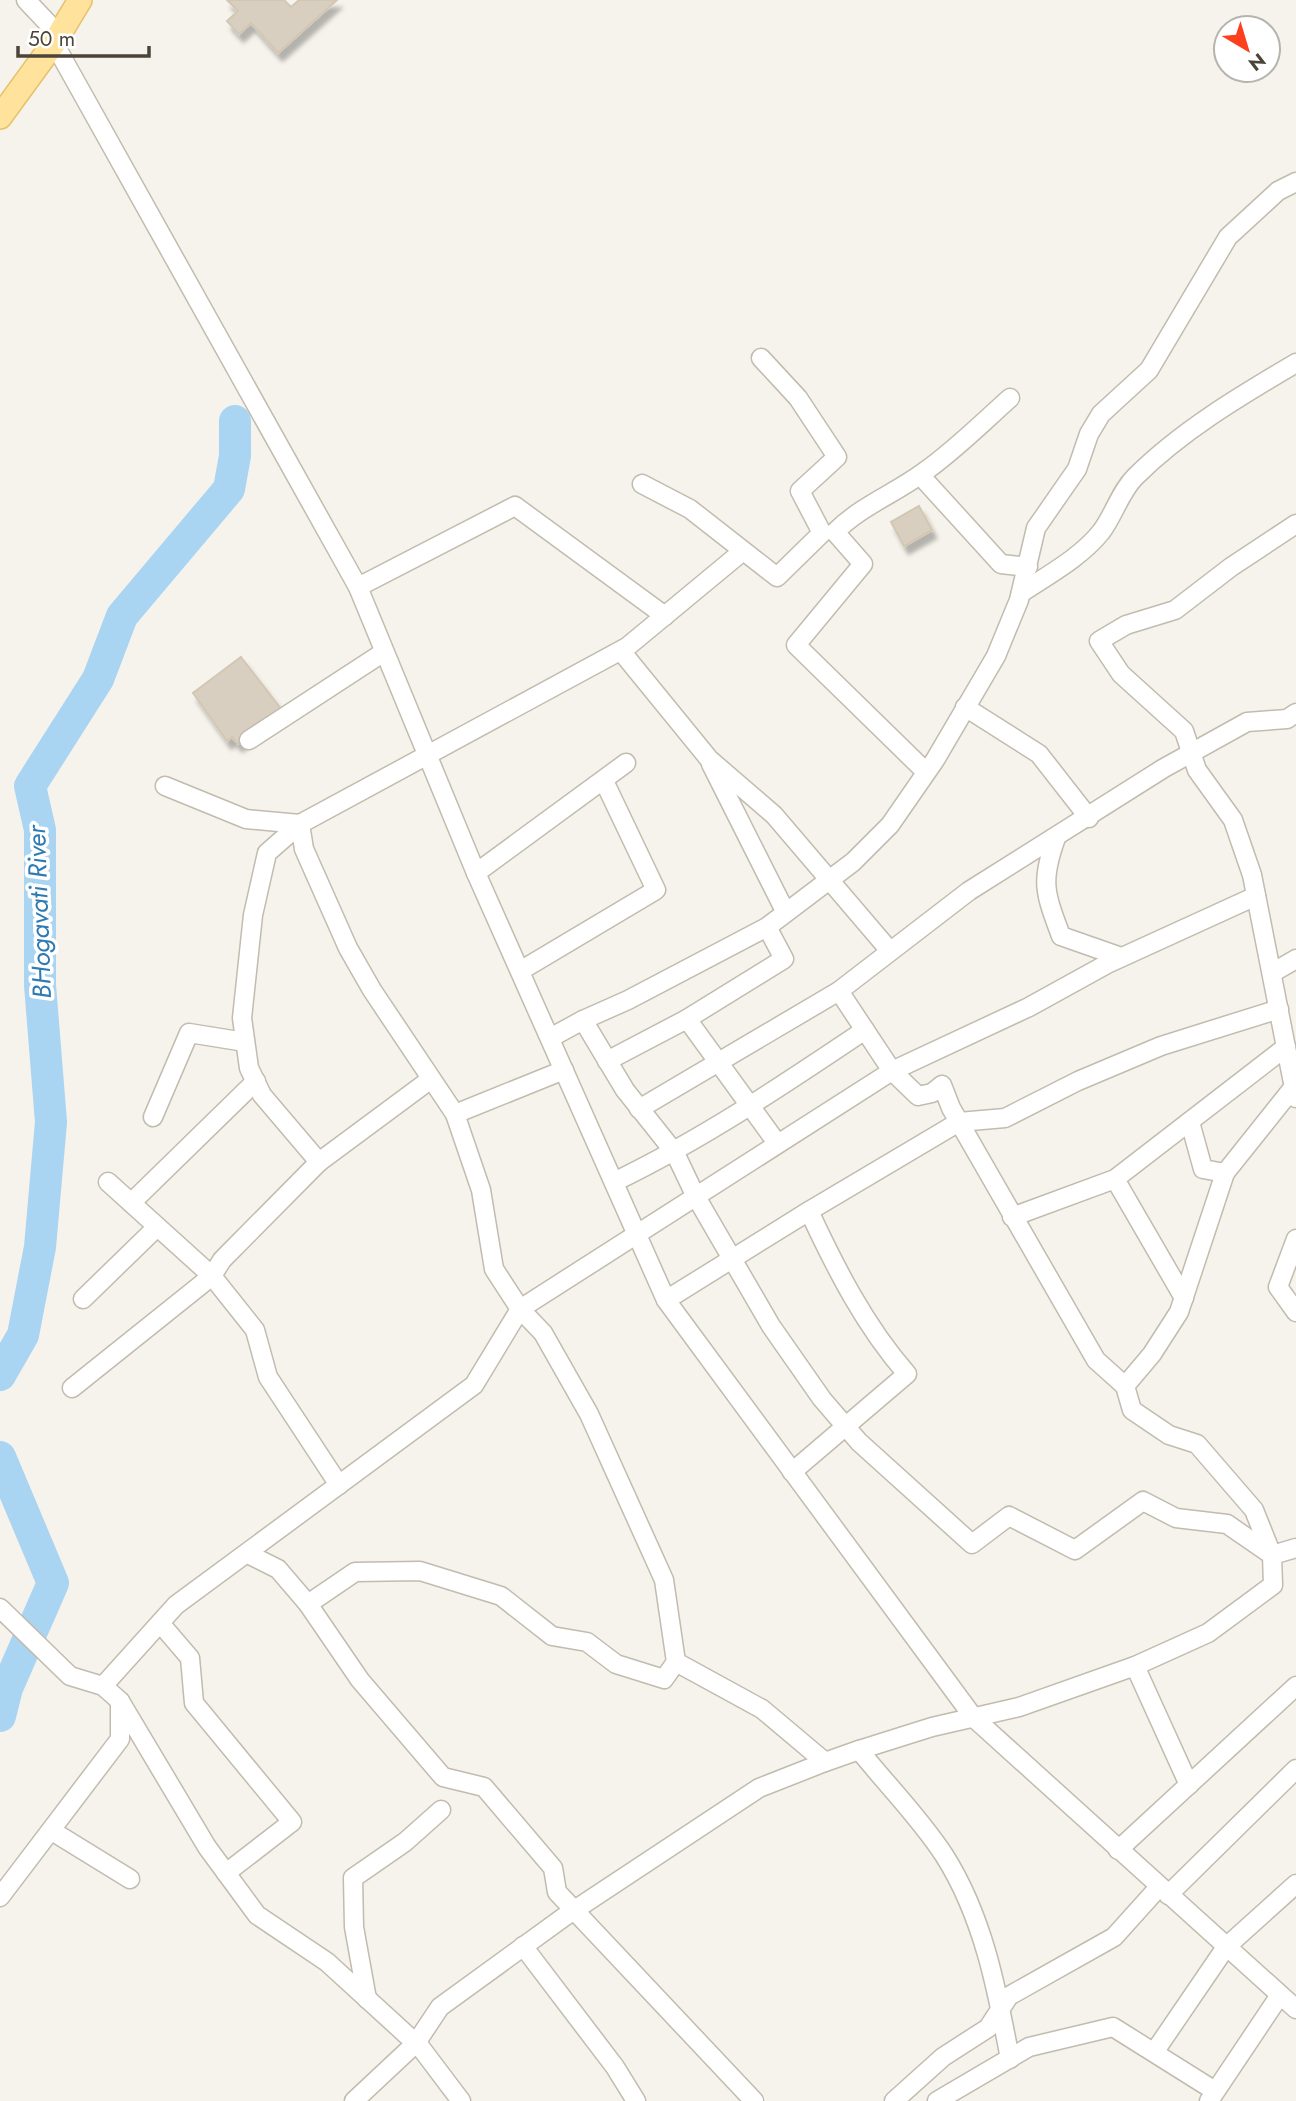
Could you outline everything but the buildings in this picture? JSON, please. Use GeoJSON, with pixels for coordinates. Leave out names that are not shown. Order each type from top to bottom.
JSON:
{"type":"FeatureCollection","features":[{"type":"Feature","properties":{"kind":"main road"},"geometry":{"type":"LineString","coordinates":[[3,105],[57,39],[80,0]]}},
{"type":"Feature","properties":{"kind":"street"},"geometry":{"type":"LineString","coordinates":[[26,0],[57,39],[358,587],[476,873],[666,1300],[974,1718],[1296,2009]]}},
{"type":"Feature","properties":{"kind":"street"},"geometry":{"type":"LineString","coordinates":[[550,1038],[767,927],[831,879],[890,825],[926,772],[996,656],[1021,593],[1036,527],[1077,469],[1089,434],[1101,415],[1149,369],[1175,331],[1228,237],[1278,191],[1296,182]]}},
{"type":"Feature","properties":{"kind":"street"},"geometry":{"type":"LineString","coordinates":[[642,484],[691,509],[777,577],[822,533],[800,491],[837,457],[798,398],[761,358]]}},
{"type":"Feature","properties":{"kind":"street"},"geometry":{"type":"LineString","coordinates":[[1021,593],[1069,562],[1101,532],[1131,481],[1154,459],[1229,403],[1296,363]]}},
{"type":"Feature","properties":{"kind":"street"},"geometry":{"type":"LineString","coordinates":[[926,772],[796,645],[863,564],[835,532],[855,512],[920,475],[1010,398]]}},
{"type":"Feature","properties":{"kind":"street"},"geometry":{"type":"LineString","coordinates":[[920,475],[1001,564],[1028,568]]}},
{"type":"Feature","properties":{"kind":"street"},"geometry":{"type":"LineString","coordinates":[[358,587],[515,506],[665,616]]}},
{"type":"Feature","properties":{"kind":"street"},"geometry":{"type":"LineString","coordinates":[[1125,1386],[1152,1354],[1179,1312],[1226,1173],[1295,1089],[1256,896],[1233,820],[1197,771],[1184,731],[1121,674],[1099,641],[1126,625],[1175,610],[1231,567],[1296,524]]}},
{"type":"Feature","properties":{"kind":"street"},"geometry":{"type":"LineString","coordinates":[[319,1162],[262,1095],[249,1068],[242,1018],[253,915],[267,853],[300,824],[427,753],[516,710],[621,651],[743,551]]}},
{"type":"Feature","properties":{"kind":"street"},"geometry":{"type":"LineString","coordinates":[[621,651],[709,759],[774,815],[890,951]]}},
{"type":"Feature","properties":{"kind":"street"},"geometry":{"type":"LineString","coordinates":[[249,740],[384,652]]}},
{"type":"Feature","properties":{"kind":"street"},"geometry":{"type":"LineString","coordinates":[[965,707],[1039,754],[1089,818]]}},
{"type":"Feature","properties":{"kind":"street"},"geometry":{"type":"LineString","coordinates":[[639,1109],[839,991],[969,891],[1089,818],[1164,768],[1247,722],[1287,719],[1296,713]]}},
{"type":"Feature","properties":{"kind":"street"},"geometry":{"type":"LineString","coordinates":[[709,759],[785,911]]}},
{"type":"Feature","properties":{"kind":"street"},"geometry":{"type":"LineString","coordinates":[[476,873],[626,763]]}},
{"type":"Feature","properties":{"kind":"street"},"geometry":{"type":"LineString","coordinates":[[520,971],[656,890],[604,781]]}},
{"type":"Feature","properties":{"kind":"street"},"geometry":{"type":"LineString","coordinates":[[165,786],[246,819],[300,824]]}},
{"type":"Feature","properties":{"kind":"street"},"geometry":{"type":"LineString","coordinates":[[300,824],[304,849],[348,948],[372,990],[455,1114],[481,1190],[494,1269],[520,1309],[543,1333],[589,1414],[664,1580],[676,1662],[664,1679],[616,1664],[587,1642],[552,1636],[500,1596],[420,1571],[355,1572],[308,1604]]}},
{"type":"Feature","properties":{"kind":"street"},"geometry":{"type":"LineString","coordinates":[[1056,838],[1044,869],[1049,904],[1061,936],[1121,957]]}},
{"type":"Feature","properties":{"kind":"street"},"geometry":{"type":"LineString","coordinates":[[103,1686],[176,1605],[474,1385],[520,1309],[636,1232],[892,1071],[1029,1007],[1121,957],[1256,896]]}},
{"type":"Feature","properties":{"kind":"street"},"geometry":{"type":"LineString","coordinates":[[607,1061],[687,1018],[784,959],[767,927]]}},
{"type":"Feature","properties":{"kind":"street"},"geometry":{"type":"LineString","coordinates":[[1272,973],[1296,959]]}},
{"type":"Feature","properties":{"kind":"street"},"geometry":{"type":"LineString","coordinates":[[353,2100],[416,2043],[440,2007],[576,1909],[759,1788],[859,1750],[1019,1707],[1135,1666],[1208,1633],[1273,1585],[1272,1555],[1254,1510],[1197,1444],[1170,1435],[1132,1410],[1125,1386],[1096,1360],[1012,1217],[959,1122],[942,1085],[932,1093],[918,1096],[892,1071],[839,991]]}},
{"type":"Feature","properties":{"kind":"street"},"geometry":{"type":"LineString","coordinates":[[666,1300],[959,1122],[1005,1118],[1078,1081],[1161,1046],[1279,1009]]}},
{"type":"Feature","properties":{"kind":"street"},"geometry":{"type":"LineString","coordinates":[[687,1018],[777,1143]]}},
{"type":"Feature","properties":{"kind":"street"},"geometry":{"type":"LineString","coordinates":[[583,1020],[639,1109],[675,1153],[695,1195],[771,1326],[859,1442],[972,1544],[1009,1516],[1075,1550],[1143,1501],[1176,1518],[1227,1524],[1272,1555]]}},
{"type":"Feature","properties":{"kind":"street"},"geometry":{"type":"LineString","coordinates":[[614,1182],[675,1153],[750,1107],[865,1030]]}},
{"type":"Feature","properties":{"kind":"street"},"geometry":{"type":"LineString","coordinates":[[153,1117],[190,1033],[245,1042]]}},
{"type":"Feature","properties":{"kind":"street"},"geometry":{"type":"LineString","coordinates":[[1012,1217],[1115,1179],[1286,1047]]}},
{"type":"Feature","properties":{"kind":"street"},"geometry":{"type":"LineString","coordinates":[[455,1114],[564,1070]]}},
{"type":"Feature","properties":{"kind":"street"},"geometry":{"type":"LineString","coordinates":[[72,1388],[212,1276],[222,1261],[319,1162],[431,1079]]}},
{"type":"Feature","properties":{"kind":"street"},"geometry":{"type":"LineString","coordinates":[[131,1203],[256,1081]]}},
{"type":"Feature","properties":{"kind":"street"},"geometry":{"type":"LineString","coordinates":[[1190,1122],[1203,1169],[1226,1173]]}},
{"type":"Feature","properties":{"kind":"street"},"geometry":{"type":"LineString","coordinates":[[1115,1179],[1184,1298]]}},
{"type":"Feature","properties":{"kind":"street"},"geometry":{"type":"LineString","coordinates":[[108,1182],[212,1276],[255,1330],[268,1377],[339,1485]]}},
{"type":"Feature","properties":{"kind":"street"},"geometry":{"type":"LineString","coordinates":[[792,1472],[907,1374],[884,1348],[849,1291],[809,1211]]}},
{"type":"Feature","properties":{"kind":"street"},"geometry":{"type":"LineString","coordinates":[[83,1299],[157,1227]]}},
{"type":"Feature","properties":{"kind":"street"},"geometry":{"type":"LineString","coordinates":[[1296,1239],[1289,1271],[1278,1287],[1296,1312]]}},
{"type":"Feature","properties":{"kind":"street"},"geometry":{"type":"LineString","coordinates":[[1272,1555],[1296,1548]]}},
{"type":"Feature","properties":{"kind":"street"},"geometry":{"type":"LineString","coordinates":[[248,1554],[278,1569],[308,1604],[360,1680],[443,1777],[484,1787],[553,1868],[557,1892],[576,1909],[754,2101]]}},
{"type":"Feature","properties":{"kind":"street"},"geometry":{"type":"LineString","coordinates":[[2,1609],[70,1676],[103,1686],[120,1701],[207,1847],[257,1915],[327,1962],[416,2043],[461,2101]]}},
{"type":"Feature","properties":{"kind":"street"},"geometry":{"type":"LineString","coordinates":[[160,1623],[190,1658],[194,1703],[292,1822],[226,1873]]}},
{"type":"Feature","properties":{"kind":"street"},"geometry":{"type":"LineString","coordinates":[[676,1662],[762,1709],[825,1762]]}},
{"type":"Feature","properties":{"kind":"street"},"geometry":{"type":"LineString","coordinates":[[1135,1666],[1189,1785]]}},
{"type":"Feature","properties":{"kind":"street"},"geometry":{"type":"LineString","coordinates":[[1118,1850],[1296,1686]]}},
{"type":"Feature","properties":{"kind":"street"},"geometry":{"type":"LineString","coordinates":[[0,1897],[120,1739],[120,1701]]}},
{"type":"Feature","properties":{"kind":"street"},"geometry":{"type":"LineString","coordinates":[[859,1750],[944,1856],[977,1924],[1000,2009],[1010,2059]]}},
{"type":"Feature","properties":{"kind":"street"},"geometry":{"type":"LineString","coordinates":[[894,2101],[943,2057],[988,2028],[1009,1996],[1114,1937],[1296,1769]]}},
{"type":"Feature","properties":{"kind":"street"},"geometry":{"type":"LineString","coordinates":[[367,1999],[354,1927],[353,1878],[405,1842],[441,1810]]}},
{"type":"Feature","properties":{"kind":"street"},"geometry":{"type":"LineString","coordinates":[[52,1831],[130,1879]]}},
{"type":"Feature","properties":{"kind":"street"},"geometry":{"type":"LineString","coordinates":[[1155,2051],[1226,1947],[1296,1884]]}},
{"type":"Feature","properties":{"kind":"street"},"geometry":{"type":"LineString","coordinates":[[523,1947],[615,2067],[636,2101]]}},
{"type":"Feature","properties":{"kind":"street"},"geometry":{"type":"LineString","coordinates":[[937,2101],[961,2096],[1029,2048],[1113,2027],[1155,2051],[1212,2096],[1280,1995]]}},
{"type":"Feature","properties":{"kind":"waterway","name":"BHogavati River"},"geometry":{"type":"LineString","coordinates":[[0,1375],[23,1335],[40,1247],[51,1122],[40,985],[40,830],[30,786],[98,679],[122,616],[229,489],[235,456],[235,421]]}},
{"type":"Feature","properties":{"kind":"waterway"},"geometry":{"type":"LineString","coordinates":[[0,1457],[53,1583],[7,1688],[0,1716]]}}]}
